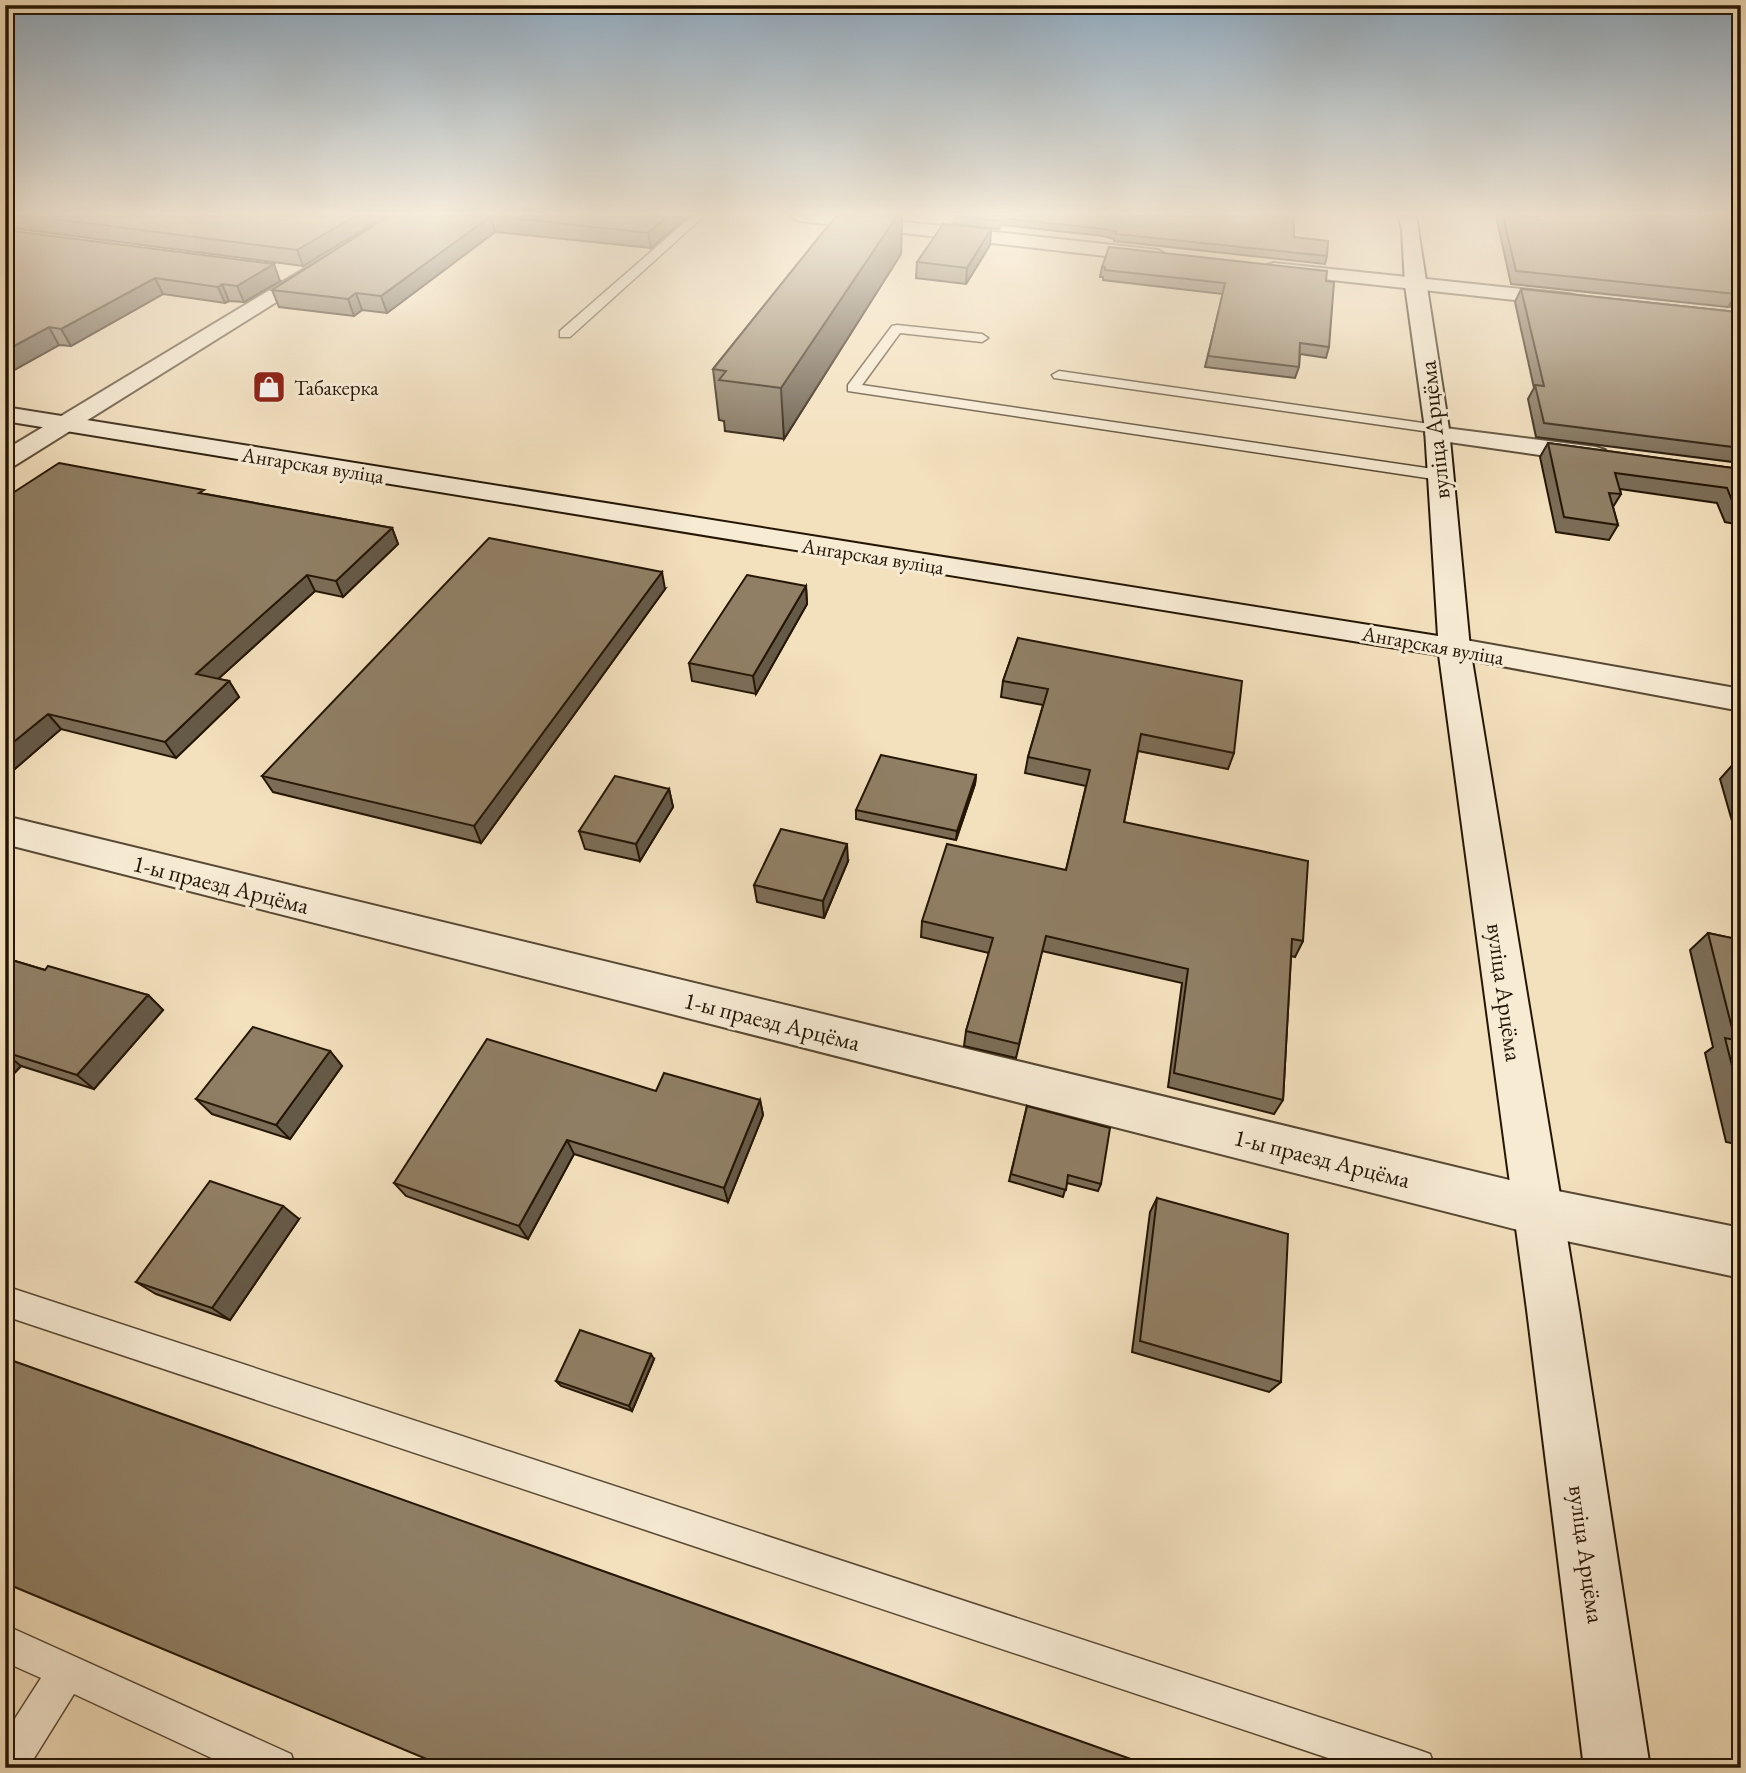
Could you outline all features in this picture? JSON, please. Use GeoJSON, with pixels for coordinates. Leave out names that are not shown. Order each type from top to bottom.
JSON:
{"type":"FeatureCollection","features":[{"type":"Feature","properties":{"kind":"street"},"geometry":{"type":"LineString","coordinates":[[5,461],[273,299]]}},
{"type":"Feature","properties":{"kind":"street","name":"вуліца Арцёма"},"geometry":{"type":"LineString","coordinates":[[1417,299],[1437,432],[1454,648],[1617,1768]]}},
{"type":"Feature","properties":{"kind":"street"},"geometry":{"type":"LineString","coordinates":[[1552,299],[1594,303]]}},
{"type":"Feature","properties":{"kind":"street","name":"Ангарская вуліца"},"geometry":{"type":"LineString","coordinates":[[5,414],[1454,648],[1741,700]]}},
{"type":"Feature","properties":{"kind":"street"},"geometry":{"type":"LineString","coordinates":[[1437,432],[1616,458]]}},
{"type":"Feature","properties":{"kind":"street","name":"1-ы праезд Арцёма"},"geometry":{"type":"LineString","coordinates":[[5,830],[1538,1211],[1741,1253]]}},
{"type":"Feature","properties":{"kind":"lane"},"geometry":{"type":"LineString","coordinates":[[565,334],[605,299]]}},
{"type":"Feature","properties":{"kind":"lane"},"geometry":{"type":"LineString","coordinates":[[982,338],[897,329],[853,388],[1440,475]]}},
{"type":"Feature","properties":{"kind":"lane"},"geometry":{"type":"LineString","coordinates":[[1059,375],[1437,432]]}},
{"type":"Feature","properties":{"kind":"lane"},"geometry":{"type":"LineString","coordinates":[[5,1301],[1416,1768]]}},
{"type":"Feature","properties":{"kind":"lane"},"geometry":{"type":"LineString","coordinates":[[5,1643],[277,1768]]}},
{"type":"Feature","properties":{"kind":"lane"},"geometry":{"type":"LineString","coordinates":[[6,1768],[67,1671]]}},
{"type":"Feature","properties":{"kind":"building"},"geometry":{"type":"Polygon","coordinates":[[[5,299],[117,299],[61,329],[49,327],[5,351],[5,299]]]}},
{"type":"Feature","properties":{"kind":"building"},"geometry":{"type":"Polygon","coordinates":[[[769,299],[841,299],[781,388],[719,380],[726,371],[713,369],[769,299]]]}},
{"type":"Feature","properties":{"kind":"building"},"geometry":{"type":"Polygon","coordinates":[[[1221,299],[1333,299],[1329,347],[1300,343],[1299,367],[1208,356],[1221,299]]]}},
{"type":"Feature","properties":{"kind":"building"},"geometry":{"type":"Polygon","coordinates":[[[1523,299],[1612,299],[1741,311],[1741,448],[1544,423],[1535,385],[1544,386],[1523,299]]]}},
{"type":"Feature","properties":{"kind":"building"},"geometry":{"type":"Polygon","coordinates":[[[1548,443],[1741,469],[1741,509],[1735,508],[1727,488],[1615,473],[1621,494],[1609,493],[1618,525],[1564,517],[1548,443]]]}},
{"type":"Feature","properties":{"kind":"building"},"geometry":{"type":"Polygon","coordinates":[[[59,463],[204,490],[199,493],[392,528],[336,581],[307,575],[196,674],[229,681],[165,742],[48,714],[5,749],[5,498],[59,463]]]}},
{"type":"Feature","properties":{"kind":"building"},"geometry":{"type":"Polygon","coordinates":[[[489,538],[662,572],[474,826],[262,776],[489,538]]]}},
{"type":"Feature","properties":{"kind":"building"},"geometry":{"type":"Polygon","coordinates":[[[747,575],[806,586],[753,676],[689,663],[747,575]]]}},
{"type":"Feature","properties":{"kind":"building"},"geometry":{"type":"Polygon","coordinates":[[[1018,638],[1242,681],[1234,753],[1141,734],[1124,822],[1308,861],[1303,941],[1292,939],[1283,1100],[1174,1073],[1188,969],[1046,936],[1019,1044],[966,1031],[993,938],[922,921],[947,844],[1066,870],[1090,770],[1028,757],[1048,689],[1003,681],[1018,638]]]}},
{"type":"Feature","properties":{"kind":"building"},"geometry":{"type":"Polygon","coordinates":[[[881,755],[976,775],[957,831],[856,810],[881,755]]]}},
{"type":"Feature","properties":{"kind":"building"},"geometry":{"type":"Polygon","coordinates":[[[1736,761],[1741,762],[1741,776],[1736,761]]]}},
{"type":"Feature","properties":{"kind":"building"},"geometry":{"type":"Polygon","coordinates":[[[615,776],[669,789],[636,844],[579,831],[615,776]]]}},
{"type":"Feature","properties":{"kind":"building"},"geometry":{"type":"Polygon","coordinates":[[[781,829],[847,844],[823,901],[754,885],[781,829]]]}},
{"type":"Feature","properties":{"kind":"building"},"geometry":{"type":"Polygon","coordinates":[[[1708,933],[1741,940],[1741,1101],[1725,1038],[1735,1040],[1708,933]]]}},
{"type":"Feature","properties":{"kind":"building"},"geometry":{"type":"Polygon","coordinates":[[[5,958],[45,970],[48,966],[148,995],[77,1075],[5,1052],[5,958]]]}},
{"type":"Feature","properties":{"kind":"building"},"geometry":{"type":"Polygon","coordinates":[[[253,1027],[330,1051],[276,1125],[196,1099],[253,1027]]]}},
{"type":"Feature","properties":{"kind":"building"},"geometry":{"type":"Polygon","coordinates":[[[487,1039],[656,1091],[664,1073],[760,1100],[724,1188],[567,1140],[519,1226],[394,1183],[487,1039]]]}},
{"type":"Feature","properties":{"kind":"building"},"geometry":{"type":"Polygon","coordinates":[[[1027,1106],[1110,1128],[1101,1184],[1068,1175],[1066,1190],[1011,1174],[1027,1106]]]}},
{"type":"Feature","properties":{"kind":"building"},"geometry":{"type":"Polygon","coordinates":[[[210,1181],[283,1206],[212,1308],[136,1282],[210,1181]]]}},
{"type":"Feature","properties":{"kind":"building"},"geometry":{"type":"Polygon","coordinates":[[[1157,1198],[1288,1234],[1281,1382],[1140,1341],[1157,1198]]]}},
{"type":"Feature","properties":{"kind":"building"},"geometry":{"type":"Polygon","coordinates":[[[580,1330],[651,1354],[629,1406],[556,1381],[580,1330]]]}},
{"type":"Feature","properties":{"kind":"building"},"geometry":{"type":"Polygon","coordinates":[[[5,1358],[1156,1768],[448,1768],[5,1583],[5,1358]]]}},
{"type":"Feature","properties":{"kind":"place","name":"Табакерка"},"geometry":{"type":"Point","coordinates":[269,387]}}]}
